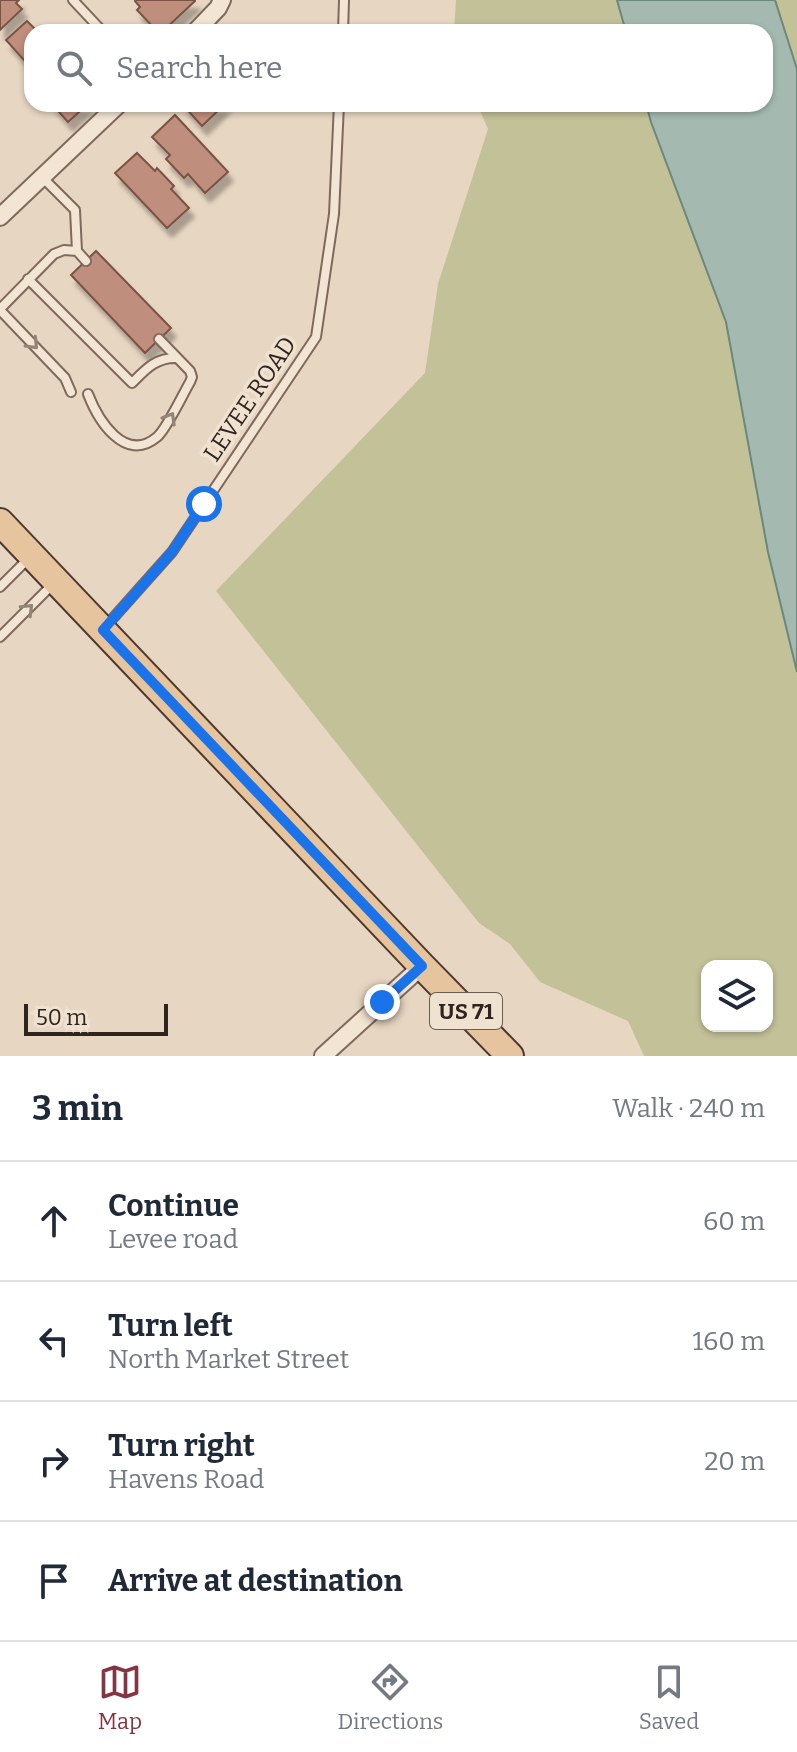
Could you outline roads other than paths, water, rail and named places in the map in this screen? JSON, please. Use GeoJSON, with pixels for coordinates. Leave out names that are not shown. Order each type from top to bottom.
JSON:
{"type":"FeatureCollection","features":[{"type":"Feature","properties":{"kind":"main road","name":"US 71"},"geometry":{"type":"LineString","coordinates":[[0,522],[510,1056]]}},
{"type":"Feature","properties":{"kind":"street"},"geometry":{"type":"LineString","coordinates":[[203,24],[222,0]]}},
{"type":"Feature","properties":{"kind":"street"},"geometry":{"type":"LineString","coordinates":[[0,217],[111,112]]}},
{"type":"Feature","properties":{"kind":"street"},"geometry":{"type":"LineString","coordinates":[[323,1056],[422,966]]}},
{"type":"Feature","properties":{"kind":"lane"},"geometry":{"type":"LineString","coordinates":[[73,0],[96,24]]}},
{"type":"Feature","properties":{"kind":"lane"},"geometry":{"type":"LineString","coordinates":[[343,24],[344,0]]}},
{"type":"Feature","properties":{"kind":"lane","name":"LEVEE ROAD"},"geometry":{"type":"LineString","coordinates":[[103,630],[172,552],[316,337],[334,214],[339,112]]}},
{"type":"Feature","properties":{"kind":"lane"},"geometry":{"type":"LineString","coordinates":[[42,177],[75,210],[77,251],[86,261]]}},
{"type":"Feature","properties":{"kind":"lane"},"geometry":{"type":"LineString","coordinates":[[71,392],[65,378],[0,310],[54,254],[64,250],[77,251]]}},
{"type":"Feature","properties":{"kind":"lane"},"geometry":{"type":"LineString","coordinates":[[28,279],[132,383],[159,360],[178,359]]}},
{"type":"Feature","properties":{"kind":"lane"},"geometry":{"type":"LineString","coordinates":[[88,394],[94,407],[123,443],[140,444],[156,438],[192,377],[190,371],[159,339]]}},
{"type":"Feature","properties":{"kind":"lane"},"geometry":{"type":"LineString","coordinates":[[65,378],[79,384]]}},
{"type":"Feature","properties":{"kind":"lane"},"geometry":{"type":"LineString","coordinates":[[80,402],[94,407]]}},
{"type":"Feature","properties":{"kind":"lane"},"geometry":{"type":"LineString","coordinates":[[0,587],[32,555]]}},
{"type":"Feature","properties":{"kind":"lane"},"geometry":{"type":"LineString","coordinates":[[0,637],[56,581]]}}]}
